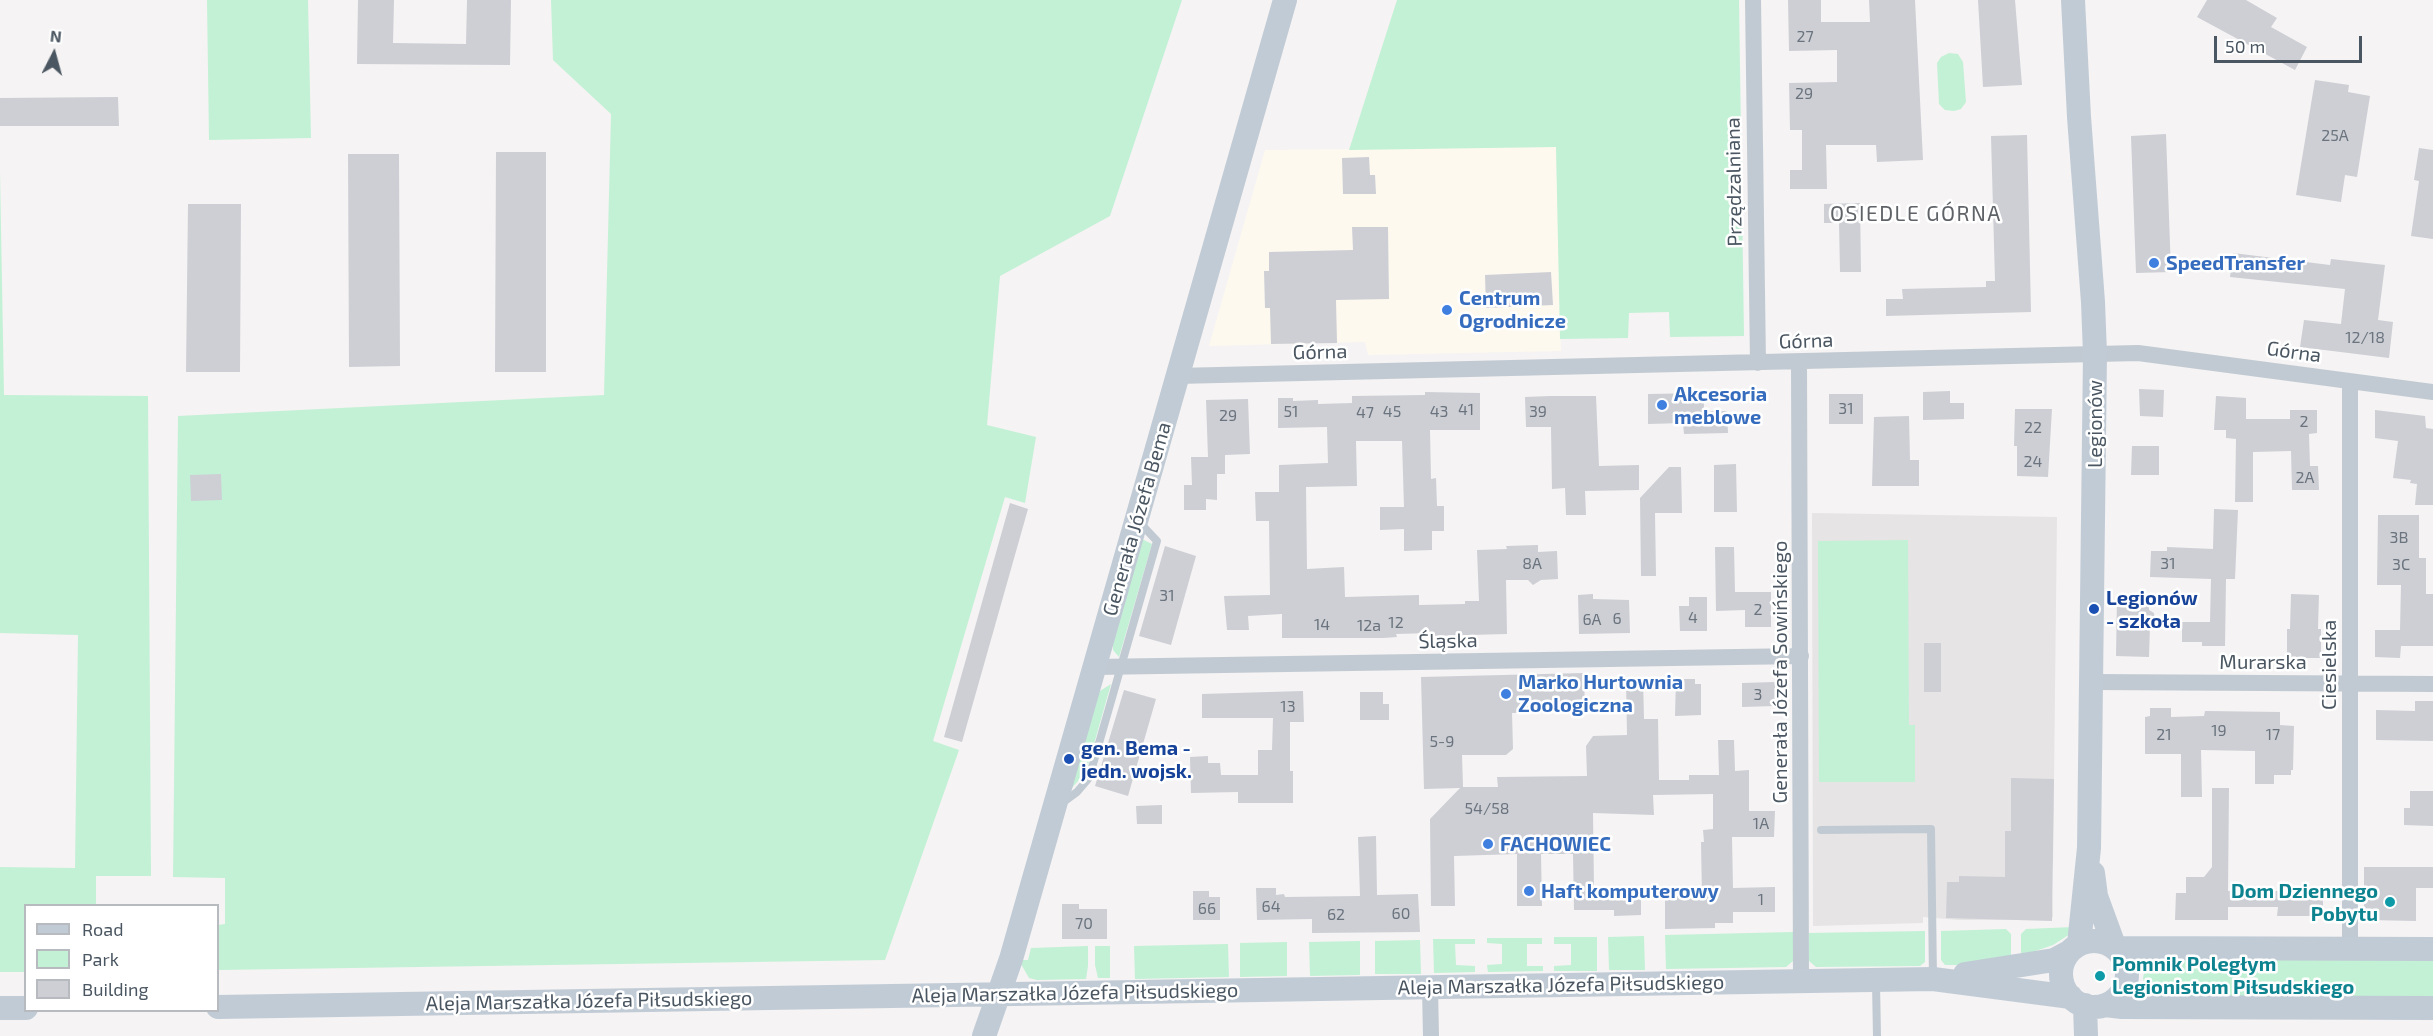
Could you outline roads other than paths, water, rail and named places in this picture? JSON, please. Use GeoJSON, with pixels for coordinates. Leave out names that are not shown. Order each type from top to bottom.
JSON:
{"type":"FeatureCollection","features":[{"type":"Feature","properties":{"kind":"street","name":"Generała Józefa Bema"},"geometry":{"type":"LineString","coordinates":[[984,1036],[999,995],[1055,809],[1285,0]]}},
{"type":"Feature","properties":{"kind":"street","name":"Przędzalniana"},"geometry":{"type":"LineString","coordinates":[[1753,0],[1758,363]]}},
{"type":"Feature","properties":{"kind":"street","name":"Legionów"},"geometry":{"type":"LineString","coordinates":[[2073,0],[2095,354],[2089,848],[2074,948]]}},
{"type":"Feature","properties":{"kind":"street","name":"Górna"},"geometry":{"type":"LineString","coordinates":[[1177,376],[2138,353],[2433,392]]}},
{"type":"Feature","properties":{"kind":"street","name":"Generała Józefa Sowińskiego"},"geometry":{"type":"LineString","coordinates":[[1799,362],[1801,981]]}},
{"type":"Feature","properties":{"kind":"street","name":"Ciesielska"},"geometry":{"type":"LineString","coordinates":[[2350,381],[2350,949]]}},
{"type":"Feature","properties":{"kind":"street","name":"Śląska"},"geometry":{"type":"LineString","coordinates":[[1095,667],[1801,656]]}},
{"type":"Feature","properties":{"kind":"street","name":"Murarska"},"geometry":{"type":"LineString","coordinates":[[2092,682],[2433,684]]}},
{"type":"Feature","properties":{"kind":"street","name":"Legionów"},"geometry":{"type":"LineString","coordinates":[[2089,848],[2096,896],[2115,948]]}},
{"type":"Feature","properties":{"kind":"street"},"geometry":{"type":"LineString","coordinates":[[2091,941],[2104,942],[2115,948],[2124,959],[2127,973],[2124,987],[2116,998],[2087,1002],[2064,987],[2061,975],[2063,963],[2074,948],[2091,941]]}},
{"type":"Feature","properties":{"kind":"street","name":"Aleja Marszałka Józefa Piłsudskiego"},"geometry":{"type":"LineString","coordinates":[[219,1006],[1933,979],[2054,960],[2074,948]]}},
{"type":"Feature","properties":{"kind":"street"},"geometry":{"type":"LineString","coordinates":[[2115,948],[2433,949]]}},
{"type":"Feature","properties":{"kind":"street","name":"Aleja Marszałka Józefa Piłsudskiego"},"geometry":{"type":"LineString","coordinates":[[1933,979],[2133,1008],[2433,1008]]}},
{"type":"Feature","properties":{"kind":"street"},"geometry":{"type":"LineString","coordinates":[[1430,988],[1431,1036]]}},
{"type":"Feature","properties":{"kind":"street"},"geometry":{"type":"LineString","coordinates":[[2086,1036],[2087,1002]]}},
{"type":"Feature","properties":{"kind":"street"},"geometry":{"type":"LineString","coordinates":[[0,1008],[24,1008]]}},
{"type":"Feature","properties":{"kind":"lane"},"geometry":{"type":"LineString","coordinates":[[1055,809],[1077,792],[1089,778],[1157,541],[1137,520]]}},
{"type":"Feature","properties":{"kind":"lane"},"geometry":{"type":"LineString","coordinates":[[1821,830],[1931,830],[1933,979]]}},
{"type":"Feature","properties":{"kind":"lane"},"geometry":{"type":"LineString","coordinates":[[1876,980],[1877,1036]]}},
{"type":"Feature","properties":{"kind":"place","name":"SpeedTransfer"},"geometry":{"type":"Point","coordinates":[2154,263]}},
{"type":"Feature","properties":{"kind":"place","name":"Centrum Ogrodnicze"},"geometry":{"type":"Point","coordinates":[1447,310]}},
{"type":"Feature","properties":{"kind":"place","name":"Akcesoria meblowe"},"geometry":{"type":"Point","coordinates":[1662,405]}},
{"type":"Feature","properties":{"kind":"place","name":"Legionów - szkoła"},"geometry":{"type":"Point","coordinates":[2094,609]}},
{"type":"Feature","properties":{"kind":"place","name":"Marko Hurtownia Zoologiczna"},"geometry":{"type":"Point","coordinates":[1506,694]}},
{"type":"Feature","properties":{"kind":"place","name":"gen. Bema - jedn. wojsk."},"geometry":{"type":"Point","coordinates":[1069,759]}},
{"type":"Feature","properties":{"kind":"place","name":"FACHOWIEC"},"geometry":{"type":"Point","coordinates":[1488,844]}},
{"type":"Feature","properties":{"kind":"place","name":"Haft komputerowy"},"geometry":{"type":"Point","coordinates":[1529,891]}},
{"type":"Feature","properties":{"kind":"place","name":"Dom Dziennego Pobytu"},"geometry":{"type":"Point","coordinates":[2390,902]}},
{"type":"Feature","properties":{"kind":"place","name":"Pomnik Poległym Legionistom Piłsudskiego"},"geometry":{"type":"Point","coordinates":[2100,976]}},
{"type":"Feature","properties":{"kind":"district","name":"OSIEDLE GÓRNA"},"geometry":{"type":"Point","coordinates":[1916,214]}}]}
